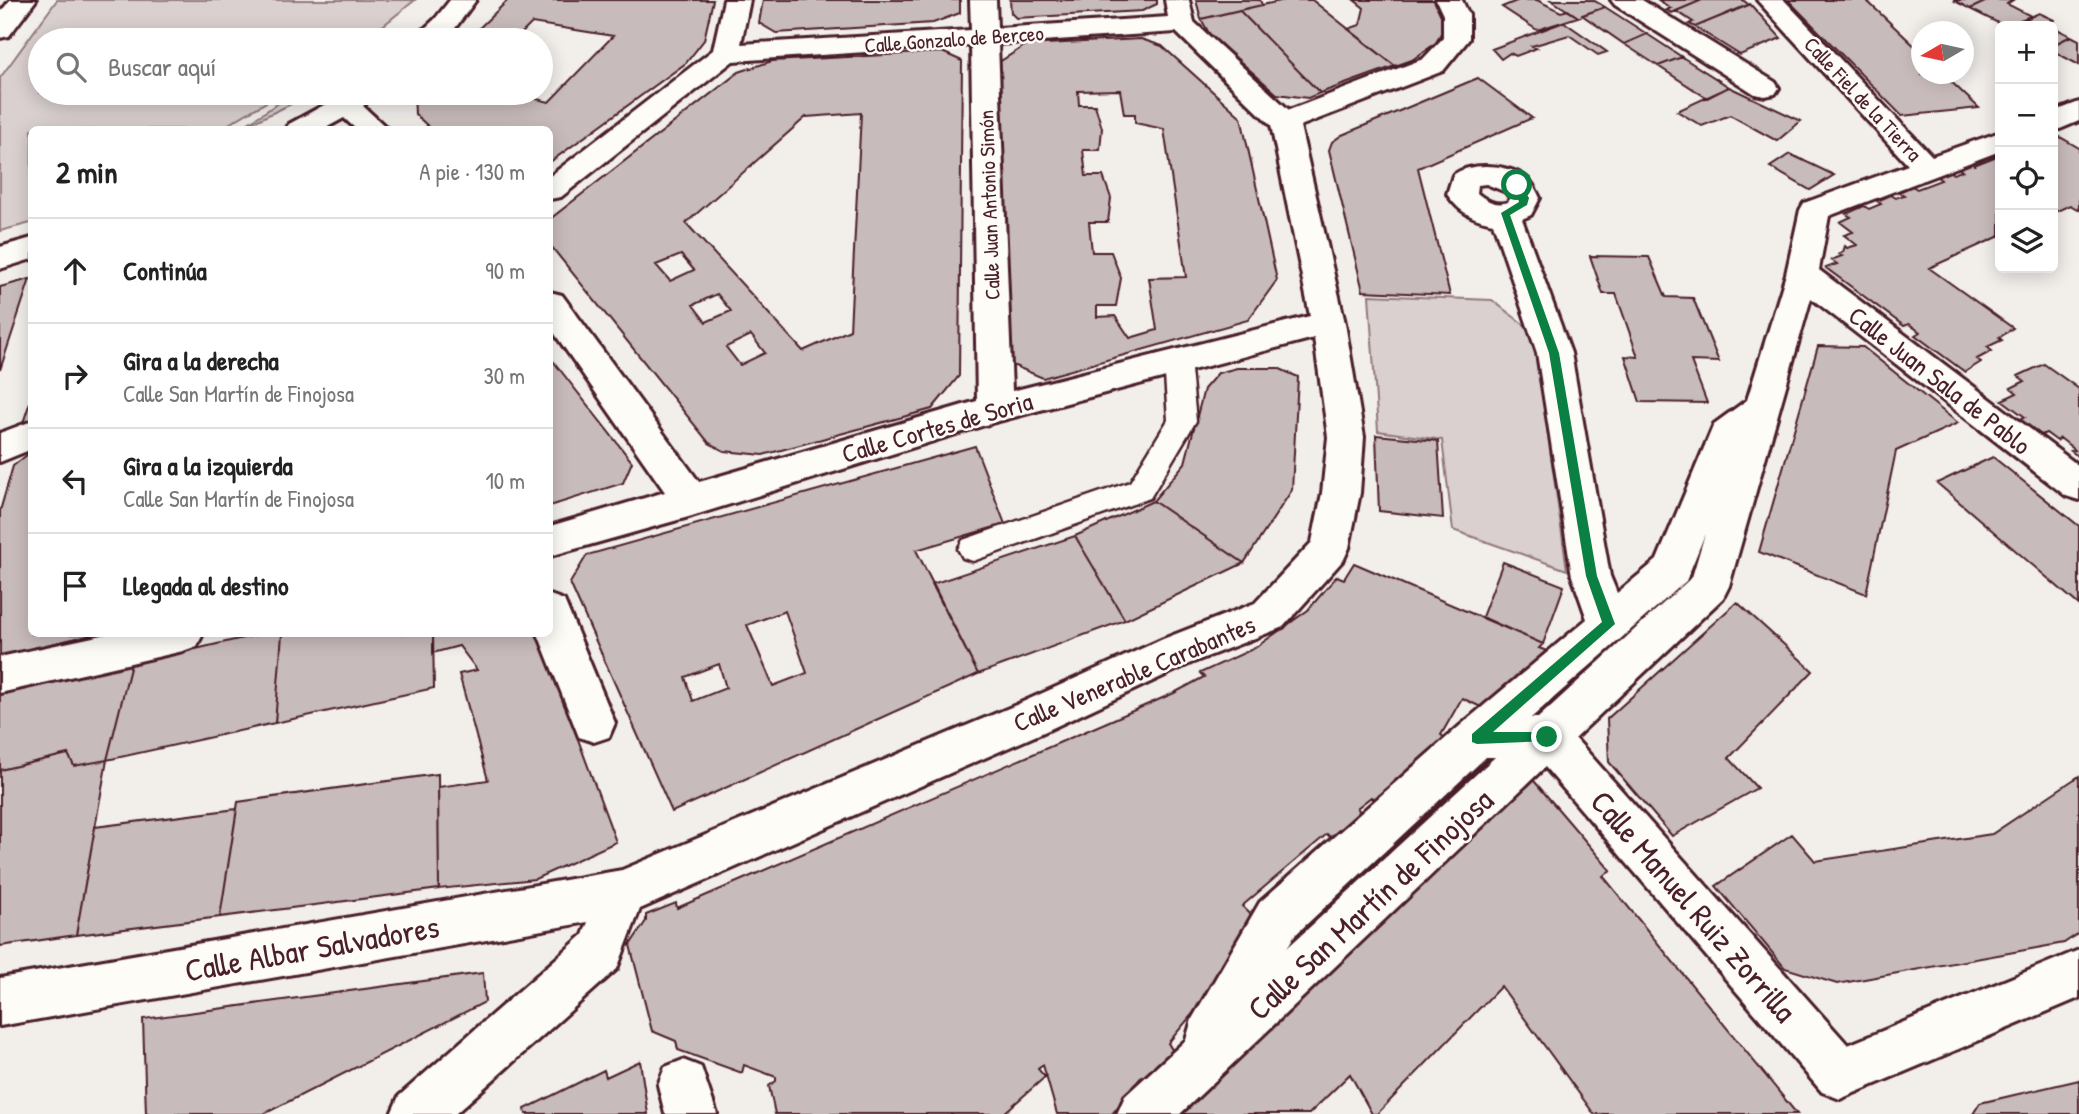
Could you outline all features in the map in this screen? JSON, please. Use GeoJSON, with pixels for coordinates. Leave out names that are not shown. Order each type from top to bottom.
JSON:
{"type":"FeatureCollection","features":[{"type":"Feature","properties":{"kind":"street"},"geometry":{"type":"LineString","coordinates":[[0,30],[23,0]]}},
{"type":"Feature","properties":{"kind":"street"},"geometry":{"type":"LineString","coordinates":[[440,28],[463,0]]}},
{"type":"Feature","properties":{"kind":"street"},"geometry":{"type":"LineString","coordinates":[[553,188],[726,53],[737,0]]}},
{"type":"Feature","properties":{"kind":"street","name":"Calle Juan Antonio Simón"},"geometry":{"type":"LineString","coordinates":[[983,0],[995,409]]}},
{"type":"Feature","properties":{"kind":"street"},"geometry":{"type":"LineString","coordinates":[[1179,12],[1285,122],[1433,65],[1457,39],[1455,15],[1449,0]]}},
{"type":"Feature","properties":{"kind":"street"},"geometry":{"type":"LineString","coordinates":[[1624,0],[1765,88]]}},
{"type":"Feature","properties":{"kind":"street","name":"Calle Fiel de la Tierra"},"geometry":{"type":"LineString","coordinates":[[1770,0],[1927,168]]}},
{"type":"Feature","properties":{"kind":"street","name":"Calle Gonzalo de Berceo"},"geometry":{"type":"LineString","coordinates":[[726,53],[984,37],[1179,12]]}},
{"type":"Feature","properties":{"kind":"street"},"geometry":{"type":"LineString","coordinates":[[306,126],[345,105]]}},
{"type":"Feature","properties":{"kind":"street"},"geometry":{"type":"LineString","coordinates":[[358,105],[372,126]]}},
{"type":"Feature","properties":{"kind":"street","name":"Calle Venerable Carabantes"},"geometry":{"type":"LineString","coordinates":[[623,894],[1031,718],[1177,651],[1269,615],[1330,548],[1341,493],[1346,438],[1328,324],[1285,122]]}},
{"type":"Feature","properties":{"kind":"street","name":"Calle San Martín de Finojosa"},"geometry":{"type":"LineString","coordinates":[[1143,1114],[1709,586],[1802,274],[1815,209],[1995,143]]}},
{"type":"Feature","properties":{"kind":"street"},"geometry":{"type":"LineString","coordinates":[[1505,213],[1554,353],[1591,576],[1609,624]]}},
{"type":"Feature","properties":{"kind":"street"},"geometry":{"type":"LineString","coordinates":[[0,258],[28,249]]}},
{"type":"Feature","properties":{"kind":"street","name":"Calle Juan Sala de Pablo"},"geometry":{"type":"LineString","coordinates":[[1802,274],[2079,486]]}},
{"type":"Feature","properties":{"kind":"street"},"geometry":{"type":"LineString","coordinates":[[553,307],[692,501]]}},
{"type":"Feature","properties":{"kind":"street","name":"Calle Cortes de Soria"},"geometry":{"type":"LineString","coordinates":[[553,540],[995,409],[1177,360],[1328,324]]}},
{"type":"Feature","properties":{"kind":"street","name":"Calle San Martín de Finojosa"},"geometry":{"type":"LineString","coordinates":[[1192,1070],[1277,919],[1477,738],[1672,570],[1727,434],[1762,406]]}},
{"type":"Feature","properties":{"kind":"street"},"geometry":{"type":"LineString","coordinates":[[0,448],[28,436]]}},
{"type":"Feature","properties":{"kind":"street"},"geometry":{"type":"LineString","coordinates":[[553,620],[594,723]]}},
{"type":"Feature","properties":{"kind":"street"},"geometry":{"type":"LineString","coordinates":[[0,675],[170,637]]}},
{"type":"Feature","properties":{"kind":"street"},"geometry":{"type":"LineString","coordinates":[[1477,738],[1547,737]]}},
{"type":"Feature","properties":{"kind":"street","name":"Calle Manuel Ruiz Zorrilla"},"geometry":{"type":"LineString","coordinates":[[1547,737],[1840,1074],[2079,974]]}},
{"type":"Feature","properties":{"kind":"street"},"geometry":{"type":"LineString","coordinates":[[417,1114],[600,952],[623,894]]}},
{"type":"Feature","properties":{"kind":"street","name":"Calle Albar Salvadores"},"geometry":{"type":"LineString","coordinates":[[0,1002],[623,894]]}},
{"type":"Feature","properties":{"kind":"lane"},"geometry":{"type":"LineString","coordinates":[[973,549],[1140,490],[1182,421],[1177,360]]}},
{"type":"Feature","properties":{"kind":"shaded area"},"geometry":{"type":"Polygon","coordinates":[[[57,0],[415,0],[380,28],[37,28],[57,0]]]}},
{"type":"Feature","properties":{"kind":"shaded area"},"geometry":{"type":"Polygon","coordinates":[[[28,40],[28,105],[261,105],[225,126],[28,126],[28,224],[0,231],[0,78],[28,40]]]}},
{"type":"Feature","properties":{"kind":"shaded area"},"geometry":{"type":"Polygon","coordinates":[[[276,105],[289,105],[245,126],[276,105]]]}},
{"type":"Feature","properties":{"kind":"shaded area"},"geometry":{"type":"Polygon","coordinates":[[[1369,295],[1492,300],[1527,327],[1537,356],[1567,570],[1453,530],[1442,440],[1378,431],[1369,295]]]}},
{"type":"Feature","properties":{"kind":"building"},"geometry":{"type":"Polygon","coordinates":[[[508,0],[713,0],[704,40],[686,63],[553,160],[553,126],[428,126],[415,114],[415,105],[553,105],[553,98],[613,36],[532,23],[527,28],[479,28],[508,0]]]}},
{"type":"Feature","properties":{"kind":"building"},"geometry":{"type":"Polygon","coordinates":[[[763,0],[960,0],[960,13],[933,23],[776,33],[759,23],[763,0]]]}},
{"type":"Feature","properties":{"kind":"building"},"geometry":{"type":"Polygon","coordinates":[[[1010,0],[1157,0],[1157,4],[1142,11],[1016,18],[1011,13],[1010,0]]]}},
{"type":"Feature","properties":{"kind":"building"},"geometry":{"type":"Polygon","coordinates":[[[1196,0],[1260,0],[1262,5],[1201,19],[1196,0]]]}},
{"type":"Feature","properties":{"kind":"building"},"geometry":{"type":"Polygon","coordinates":[[[1285,0],[1312,0],[1395,66],[1320,93],[1239,10],[1285,0]]]}},
{"type":"Feature","properties":{"kind":"building"},"geometry":{"type":"Polygon","coordinates":[[[1354,0],[1434,0],[1444,21],[1442,31],[1436,43],[1412,60],[1395,66],[1348,29],[1360,25],[1364,8],[1354,0]]]}},
{"type":"Feature","properties":{"kind":"building"},"geometry":{"type":"Polygon","coordinates":[[[1519,0],[1537,0],[1561,12],[1568,10],[1578,17],[1537,30],[1502,7],[1519,0]]]}},
{"type":"Feature","properties":{"kind":"building"},"geometry":{"type":"Polygon","coordinates":[[[1551,0],[1593,0],[1605,7],[1578,17],[1551,0]]]}},
{"type":"Feature","properties":{"kind":"building"},"geometry":{"type":"Polygon","coordinates":[[[1658,0],[1702,0],[1672,13],[1666,10],[1671,8],[1658,0]]]}},
{"type":"Feature","properties":{"kind":"building"},"geometry":{"type":"Polygon","coordinates":[[[1702,0],[1743,0],[1749,5],[1695,27],[1689,24],[1693,22],[1676,11],[1702,0]]]}},
{"type":"Feature","properties":{"kind":"building"},"geometry":{"type":"Polygon","coordinates":[[[1788,0],[1866,0],[1911,43],[1911,84],[1954,84],[1979,108],[1902,116],[1788,0]]]}},
{"type":"Feature","properties":{"kind":"building"},"geometry":{"type":"Polygon","coordinates":[[[1953,0],[1989,0],[1970,9],[1953,0]]]}},
{"type":"Feature","properties":{"kind":"building"},"geometry":{"type":"Polygon","coordinates":[[[1989,0],[2013,0],[2007,4],[2031,16],[2018,21],[1995,22],[1970,9],[1989,0]]]}},
{"type":"Feature","properties":{"kind":"building"},"geometry":{"type":"Polygon","coordinates":[[[1750,4],[1781,38],[1740,55],[1695,27],[1750,4]]]}},
{"type":"Feature","properties":{"kind":"building"},"geometry":{"type":"Polygon","coordinates":[[[1605,7],[1647,34],[1624,44],[1582,15],[1605,7]]]}},
{"type":"Feature","properties":{"kind":"building"},"geometry":{"type":"Polygon","coordinates":[[[1239,10],[1320,93],[1308,98],[1277,94],[1210,35],[1201,19],[1239,10]]]}},
{"type":"Feature","properties":{"kind":"building"},"geometry":{"type":"Polygon","coordinates":[[[2039,13],[2054,20],[2052,21],[2022,21],[2039,13]]]}},
{"type":"Feature","properties":{"kind":"building"},"geometry":{"type":"Polygon","coordinates":[[[1564,22],[1607,52],[1598,55],[1569,35],[1532,46],[1537,48],[1516,56],[1510,53],[1501,59],[1492,49],[1564,22]]]}},
{"type":"Feature","properties":{"kind":"building"},"geometry":{"type":"Polygon","coordinates":[[[2058,30],[2071,36],[2058,42],[2058,30]]]}},
{"type":"Feature","properties":{"kind":"building"},"geometry":{"type":"Polygon","coordinates":[[[1647,34],[1682,57],[1658,66],[1624,44],[1647,34]]]}},
{"type":"Feature","properties":{"kind":"building"},"geometry":{"type":"Polygon","coordinates":[[[2071,36],[2079,40],[2079,65],[2058,54],[2058,42],[2071,36]]]}},
{"type":"Feature","properties":{"kind":"building"},"geometry":{"type":"Polygon","coordinates":[[[1141,39],[1162,46],[1241,117],[1277,280],[1248,320],[1043,378],[1010,364],[996,64],[1026,45],[1141,39]],[[1120,90],[1078,91],[1079,105],[1095,105],[1102,128],[1100,150],[1083,150],[1086,176],[1103,176],[1111,198],[1108,222],[1089,222],[1092,252],[1111,252],[1121,278],[1116,306],[1097,306],[1097,317],[1115,316],[1130,338],[1157,330],[1149,278],[1186,277],[1164,129],[1135,123],[1135,114],[1124,114],[1120,90]]]}},
{"type":"Feature","properties":{"kind":"building"},"geometry":{"type":"Polygon","coordinates":[[[942,52],[962,61],[959,376],[932,409],[763,455],[724,451],[709,443],[553,249],[553,217],[739,72],[772,61],[942,52]],[[861,113],[806,117],[686,223],[803,351],[850,330],[861,113]],[[681,255],[656,265],[670,281],[694,270],[681,255]],[[717,294],[693,305],[706,322],[731,311],[717,294]],[[751,335],[726,347],[740,365],[765,353],[751,335]]]}},
{"type":"Feature","properties":{"kind":"building"},"geometry":{"type":"Polygon","coordinates":[[[1682,57],[1729,87],[1707,98],[1658,66],[1682,57]]]}},
{"type":"Feature","properties":{"kind":"building"},"geometry":{"type":"Polygon","coordinates":[[[1478,78],[1532,118],[1418,168],[1450,295],[1363,291],[1329,150],[1332,142],[1342,135],[1478,78]]]}},
{"type":"Feature","properties":{"kind":"building"},"geometry":{"type":"Polygon","coordinates":[[[1729,87],[1801,121],[1777,141],[1730,115],[1702,126],[1677,111],[1729,87]]]}},
{"type":"Feature","properties":{"kind":"building"},"geometry":{"type":"Polygon","coordinates":[[[2060,137],[2079,148],[2079,210],[2070,205],[2058,211],[2060,137]]]}},
{"type":"Feature","properties":{"kind":"building"},"geometry":{"type":"Polygon","coordinates":[[[1790,154],[1834,175],[1810,190],[1770,167],[1790,154]]]}},
{"type":"Feature","properties":{"kind":"building"},"geometry":{"type":"Polygon","coordinates":[[[1995,157],[1995,238],[1929,268],[2013,328],[1999,338],[2002,340],[1987,347],[1992,351],[1977,359],[1981,362],[1965,372],[1915,335],[1920,332],[1909,324],[1904,326],[1826,268],[1837,264],[1831,260],[1842,256],[1839,254],[1845,246],[1847,248],[1857,245],[1844,235],[1853,232],[1840,222],[1851,217],[1846,214],[1864,206],[1869,209],[1881,204],[1877,201],[1891,195],[1896,198],[1904,195],[1899,192],[1912,186],[1917,189],[1941,180],[1936,176],[1949,171],[1953,174],[1962,171],[1957,168],[1970,162],[1974,165],[1995,157]]]}},
{"type":"Feature","properties":{"kind":"building"},"geometry":{"type":"Polygon","coordinates":[[[1590,256],[1649,257],[1666,297],[1693,298],[1719,362],[1691,361],[1707,403],[1640,402],[1625,356],[1638,357],[1616,294],[1603,294],[1590,256]]]}},
{"type":"Feature","properties":{"kind":"building"},"geometry":{"type":"Polygon","coordinates":[[[28,280],[0,370],[0,287],[28,280]]]}},
{"type":"Feature","properties":{"kind":"building"},"geometry":{"type":"Polygon","coordinates":[[[1818,346],[1863,347],[1958,423],[1896,451],[1866,594],[1759,552],[1818,346]]]}},
{"type":"Feature","properties":{"kind":"building"},"geometry":{"type":"Polygon","coordinates":[[[553,361],[632,462],[623,483],[553,505],[553,361]]]}},
{"type":"Feature","properties":{"kind":"building"},"geometry":{"type":"Polygon","coordinates":[[[2044,364],[2079,389],[2079,457],[2071,451],[2075,450],[2060,438],[2057,441],[2046,433],[2041,435],[2020,419],[2025,417],[2002,400],[2017,393],[2011,388],[2025,381],[2018,376],[2044,364]]]}},
{"type":"Feature","properties":{"kind":"building"},"geometry":{"type":"Polygon","coordinates":[[[1237,368],[1278,368],[1298,377],[1292,490],[1244,563],[1153,501],[1185,463],[1204,389],[1218,373],[1237,368]]]}},
{"type":"Feature","properties":{"kind":"building"},"geometry":{"type":"Polygon","coordinates":[[[28,408],[28,424],[22,426],[28,408]]]}},
{"type":"Feature","properties":{"kind":"building"},"geometry":{"type":"Polygon","coordinates":[[[1376,435],[1438,441],[1443,518],[1379,511],[1376,435]]]}},
{"type":"Feature","properties":{"kind":"building"},"geometry":{"type":"Polygon","coordinates":[[[975,446],[1005,524],[916,550],[978,674],[672,812],[570,583],[587,555],[975,446]],[[785,611],[747,625],[773,686],[807,673],[785,611]],[[719,664],[685,677],[693,701],[726,688],[719,664]]]}},
{"type":"Feature","properties":{"kind":"building"},"geometry":{"type":"Polygon","coordinates":[[[28,454],[28,637],[108,637],[77,644],[77,638],[0,656],[0,511],[13,466],[28,454]]]}},
{"type":"Feature","properties":{"kind":"building"},"geometry":{"type":"Polygon","coordinates":[[[1993,457],[2079,526],[2079,605],[1937,483],[1993,457]]]}},
{"type":"Feature","properties":{"kind":"building"},"geometry":{"type":"Polygon","coordinates":[[[1153,501],[1244,563],[1125,620],[1075,536],[1153,501]]]}},
{"type":"Feature","properties":{"kind":"building"},"geometry":{"type":"Polygon","coordinates":[[[1075,536],[1125,620],[978,674],[932,584],[1075,536]]]}},
{"type":"Feature","properties":{"kind":"building"},"geometry":{"type":"Polygon","coordinates":[[[1503,562],[1564,586],[1543,644],[1482,617],[1503,562]]]}},
{"type":"Feature","properties":{"kind":"building"},"geometry":{"type":"Polygon","coordinates":[[[1354,563],[1543,644],[1539,648],[1547,651],[1483,708],[1462,698],[1441,735],[1447,739],[1376,800],[1371,797],[1357,808],[1362,814],[1333,840],[1327,834],[1242,906],[1265,928],[1168,1043],[1174,1053],[1151,1084],[1142,1076],[1112,1114],[1057,1114],[1043,1065],[1038,1069],[1045,1077],[1003,1114],[775,1114],[769,1086],[776,1081],[776,1077],[744,1065],[742,1073],[678,1050],[676,1041],[652,1031],[630,945],[646,921],[646,915],[676,903],[677,908],[1174,693],[1204,677],[1200,673],[1255,648],[1308,610],[1337,576],[1344,579],[1354,563]]]}},
{"type":"Feature","properties":{"kind":"building"},"geometry":{"type":"Polygon","coordinates":[[[1737,602],[1813,671],[1729,758],[1757,788],[1672,836],[1609,762],[1607,719],[1737,602]]]}},
{"type":"Feature","properties":{"kind":"building"},"geometry":{"type":"Polygon","coordinates":[[[247,637],[282,637],[275,723],[107,760],[131,664],[247,637]]]}},
{"type":"Feature","properties":{"kind":"building"},"geometry":{"type":"Polygon","coordinates":[[[282,637],[433,637],[434,688],[275,723],[282,637]]]}},
{"type":"Feature","properties":{"kind":"building"},"geometry":{"type":"Polygon","coordinates":[[[433,637],[540,637],[616,842],[535,879],[439,889],[438,787],[488,780],[459,674],[477,670],[459,646],[433,653],[433,637]]]}},
{"type":"Feature","properties":{"kind":"building"},"geometry":{"type":"Polygon","coordinates":[[[131,664],[107,760],[74,766],[68,754],[0,770],[0,695],[131,664]]]}},
{"type":"Feature","properties":{"kind":"building"},"geometry":{"type":"Polygon","coordinates":[[[68,754],[74,766],[107,760],[76,935],[0,946],[0,770],[68,754]]]}},
{"type":"Feature","properties":{"kind":"building"},"geometry":{"type":"Polygon","coordinates":[[[438,774],[439,889],[220,917],[238,802],[438,774]]]}},
{"type":"Feature","properties":{"kind":"building"},"geometry":{"type":"Polygon","coordinates":[[[1529,775],[1611,871],[1603,876],[1797,1114],[1594,1114],[1501,986],[1377,1114],[1372,1114],[1350,1074],[1309,1114],[1166,1114],[1529,775]]]}},
{"type":"Feature","properties":{"kind":"building"},"geometry":{"type":"Polygon","coordinates":[[[2079,776],[2079,933],[2064,943],[1837,984],[1785,968],[1716,886],[1792,834],[1815,861],[1992,834],[2079,776]]]}},
{"type":"Feature","properties":{"kind":"building"},"geometry":{"type":"Polygon","coordinates":[[[237,809],[220,917],[76,935],[95,827],[237,809]]]}},
{"type":"Feature","properties":{"kind":"building"},"geometry":{"type":"Polygon","coordinates":[[[483,973],[485,1002],[264,1114],[146,1114],[143,1019],[483,973]]]}},
{"type":"Feature","properties":{"kind":"building"},"geometry":{"type":"Polygon","coordinates":[[[640,1061],[648,1114],[526,1114],[525,1109],[604,1070],[606,1077],[640,1061]]]}},
{"type":"Feature","properties":{"kind":"building"},"geometry":{"type":"Polygon","coordinates":[[[2079,1080],[2079,1114],[1973,1114],[1980,1103],[2079,1080]]]}},
{"type":"Feature","properties":{"kind":"route"},"geometry":{"type":"LineString","coordinates":[[1517,185],[1525,198],[1523,203],[1520,208],[1505,213],[1554,353],[1591,576],[1609,624],[1477,738],[1547,737]]}}]}
